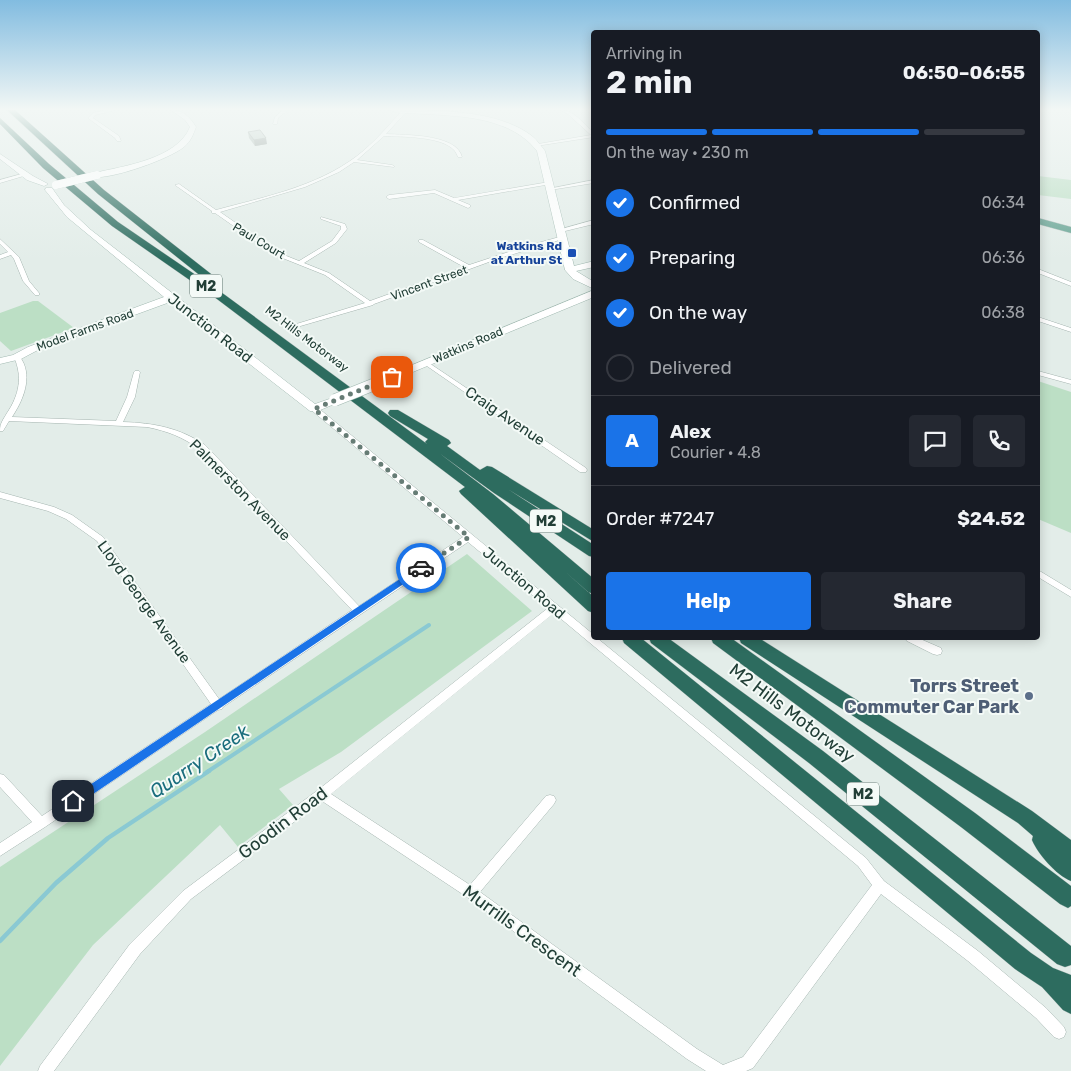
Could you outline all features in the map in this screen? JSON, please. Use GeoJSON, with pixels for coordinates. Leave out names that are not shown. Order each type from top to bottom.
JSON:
{"type":"FeatureCollection","features":[{"type":"Feature","properties":{"kind":"highway","name":"M2 Hills Motorway"},"geometry":{"type":"LineString","coordinates":[[40,160],[115,224],[221,297],[488,498],[591,585]]}},
{"type":"Feature","properties":{"kind":"highway","name":"M2 Hills Motorway"},"geometry":{"type":"LineString","coordinates":[[65,160],[101,192],[221,287],[499,490],[591,550]]}},
{"type":"Feature","properties":{"kind":"highway"},"geometry":{"type":"LineString","coordinates":[[366,406],[459,485],[591,604]]}},
{"type":"Feature","properties":{"kind":"highway"},"geometry":{"type":"LineString","coordinates":[[394,414],[591,534]]}},
{"type":"Feature","properties":{"kind":"highway"},"geometry":{"type":"LineString","coordinates":[[632,640],[880,844],[1045,976],[1071,1002]]}},
{"type":"Feature","properties":{"kind":"highway","name":"M2 Hills Motorway"},"geometry":{"type":"LineString","coordinates":[[660,640],[816,757],[1065,956]]}},
{"type":"Feature","properties":{"kind":"highway","name":"M2 Hills Motorway"},"geometry":{"type":"LineString","coordinates":[[722,640],[945,803],[1068,897]]}},
{"type":"Feature","properties":{"kind":"highway"},"geometry":{"type":"LineString","coordinates":[[751,640],[1025,817],[1071,853]]}},
{"type":"Feature","properties":{"kind":"highway"},"geometry":{"type":"LineString","coordinates":[[970,783],[1045,843],[1071,871]]}},
{"type":"Feature","properties":{"kind":"highway"},"geometry":{"type":"LineString","coordinates":[[1045,976],[1071,987]]}},
{"type":"Feature","properties":{"kind":"main road"},"geometry":{"type":"LineString","coordinates":[[1040,221],[1071,229]]}},
{"type":"Feature","properties":{"kind":"street","name":"Junction Road"},"geometry":{"type":"LineString","coordinates":[[6,160],[25,174],[50,186],[54,199],[74,219],[171,298],[314,409],[591,639]]}},
{"type":"Feature","properties":{"kind":"street"},"geometry":{"type":"LineString","coordinates":[[50,186],[151,160]]}},
{"type":"Feature","properties":{"kind":"street"},"geometry":{"type":"LineString","coordinates":[[543,160],[570,270],[576,277],[591,285]]}},
{"type":"Feature","properties":{"kind":"street"},"geometry":{"type":"LineString","coordinates":[[214,212],[305,184],[354,161],[392,166]]}},
{"type":"Feature","properties":{"kind":"street"},"geometry":{"type":"LineString","coordinates":[[0,182],[25,174]]}},
{"type":"Feature","properties":{"kind":"street"},"geometry":{"type":"LineString","coordinates":[[454,198],[591,181]]}},
{"type":"Feature","properties":{"kind":"street","name":"Paul Court"},"geometry":{"type":"LineString","coordinates":[[177,185],[277,254],[327,274],[371,304]]}},
{"type":"Feature","properties":{"kind":"street"},"geometry":{"type":"LineString","coordinates":[[390,197],[430,191],[439,192],[468,206]]}},
{"type":"Feature","properties":{"kind":"street"},"geometry":{"type":"LineString","coordinates":[[301,262],[334,242],[344,230],[343,225],[323,218]]}},
{"type":"Feature","properties":{"kind":"street","name":"Vincent Street"},"geometry":{"type":"LineString","coordinates":[[295,326],[343,314],[591,223]]}},
{"type":"Feature","properties":{"kind":"street"},"geometry":{"type":"LineString","coordinates":[[0,241],[17,258],[26,281],[37,294]]}},
{"type":"Feature","properties":{"kind":"street"},"geometry":{"type":"LineString","coordinates":[[421,241],[469,268]]}},
{"type":"Feature","properties":{"kind":"street"},"geometry":{"type":"LineString","coordinates":[[0,257],[12,253]]}},
{"type":"Feature","properties":{"kind":"street"},"geometry":{"type":"LineString","coordinates":[[570,270],[591,265]]}},
{"type":"Feature","properties":{"kind":"street"},"geometry":{"type":"LineString","coordinates":[[1040,272],[1071,284]]}},
{"type":"Feature","properties":{"kind":"street","name":"Watkins Road"},"geometry":{"type":"LineString","coordinates":[[314,409],[591,294]]}},
{"type":"Feature","properties":{"kind":"street","name":"Model Farms Road"},"geometry":{"type":"LineString","coordinates":[[0,361],[17,357],[32,349],[171,298]]}},
{"type":"Feature","properties":{"kind":"street"},"geometry":{"type":"LineString","coordinates":[[1040,320],[1071,330]]}},
{"type":"Feature","properties":{"kind":"street"},"geometry":{"type":"LineString","coordinates":[[0,429],[17,403],[22,386],[22,366],[17,357]]}},
{"type":"Feature","properties":{"kind":"street","name":"Craig Avenue"},"geometry":{"type":"LineString","coordinates":[[426,363],[583,470]]}},
{"type":"Feature","properties":{"kind":"street"},"geometry":{"type":"LineString","coordinates":[[119,422],[131,397],[137,372]]}},
{"type":"Feature","properties":{"kind":"street"},"geometry":{"type":"LineString","coordinates":[[1040,374],[1071,382]]}},
{"type":"Feature","properties":{"kind":"street","name":"Palmerston Avenue"},"geometry":{"type":"LineString","coordinates":[[8,418],[119,422],[164,428],[191,439],[202,447],[357,610]]}},
{"type":"Feature","properties":{"kind":"street","name":"Lloyd George Avenue"},"geometry":{"type":"LineString","coordinates":[[0,495],[51,509],[69,517],[100,539],[218,706]]}},
{"type":"Feature","properties":{"kind":"street"},"geometry":{"type":"LineString","coordinates":[[0,850],[469,537]]}},
{"type":"Feature","properties":{"kind":"street"},"geometry":{"type":"LineString","coordinates":[[1040,574],[1071,594]]}},
{"type":"Feature","properties":{"kind":"street","name":"Goodin Road"},"geometry":{"type":"LineString","coordinates":[[45,1071],[135,949],[187,896],[322,794],[554,608]]}},
{"type":"Feature","properties":{"kind":"street","name":"Junction Road"},"geometry":{"type":"LineString","coordinates":[[593,640],[862,862],[880,886]]}},
{"type":"Feature","properties":{"kind":"street"},"geometry":{"type":"LineString","coordinates":[[914,640],[937,651]]}},
{"type":"Feature","properties":{"kind":"street"},"geometry":{"type":"LineString","coordinates":[[0,779],[41,823]]}},
{"type":"Feature","properties":{"kind":"street","name":"Murrills Crescent"},"geometry":{"type":"LineString","coordinates":[[322,794],[471,893],[692,1054],[720,1071]]}},
{"type":"Feature","properties":{"kind":"street"},"geometry":{"type":"LineString","coordinates":[[471,893],[550,800]]}},
{"type":"Feature","properties":{"kind":"street"},"geometry":{"type":"LineString","coordinates":[[725,1071],[748,1063],[880,886],[974,956],[1059,1032]]}},
{"type":"Feature","properties":{"kind":"green space"},"geometry":{"type":"Polygon","coordinates":[[[1040,176],[1071,180],[1071,199],[1040,195],[1040,176]]]}},
{"type":"Feature","properties":{"kind":"green space"},"geometry":{"type":"Polygon","coordinates":[[[33,301],[38,301],[74,328],[11,351],[0,341],[0,313],[33,301]]]}},
{"type":"Feature","properties":{"kind":"green space"},"geometry":{"type":"Polygon","coordinates":[[[1040,382],[1071,392],[1071,533],[1040,520],[1040,382]]]}},
{"type":"Feature","properties":{"kind":"green space"},"geometry":{"type":"Polygon","coordinates":[[[467,554],[532,611],[341,752],[279,789],[293,805],[238,847],[220,825],[93,945],[0,1066],[0,867],[205,732],[467,554]]]}},
{"type":"Feature","properties":{"kind":"waterway","name":"Quarry Creek"},"geometry":{"type":"LineString","coordinates":[[207,772],[429,625]]}},
{"type":"Feature","properties":{"kind":"waterway","name":"Quarry Creek"},"geometry":{"type":"LineString","coordinates":[[0,941],[56,883],[108,838],[209,771]]}},
{"type":"Feature","properties":{"kind":"way so far"},"geometry":{"type":"LineString","coordinates":[[392,377],[314,409],[469,537],[421,568]]}},
{"type":"Feature","properties":{"kind":"place","name":"Watkins Rd at Arthur St"},"geometry":{"type":"Point","coordinates":[572,253]}},
{"type":"Feature","properties":{"kind":"place","name":"Torrs Street Commuter Car Park"},"geometry":{"type":"Point","coordinates":[1029,696]}},
{"type":"Feature","properties":{"kind":"route"},"geometry":{"type":"LineString","coordinates":[[73,801],[218,706],[421,568]]}}]}
